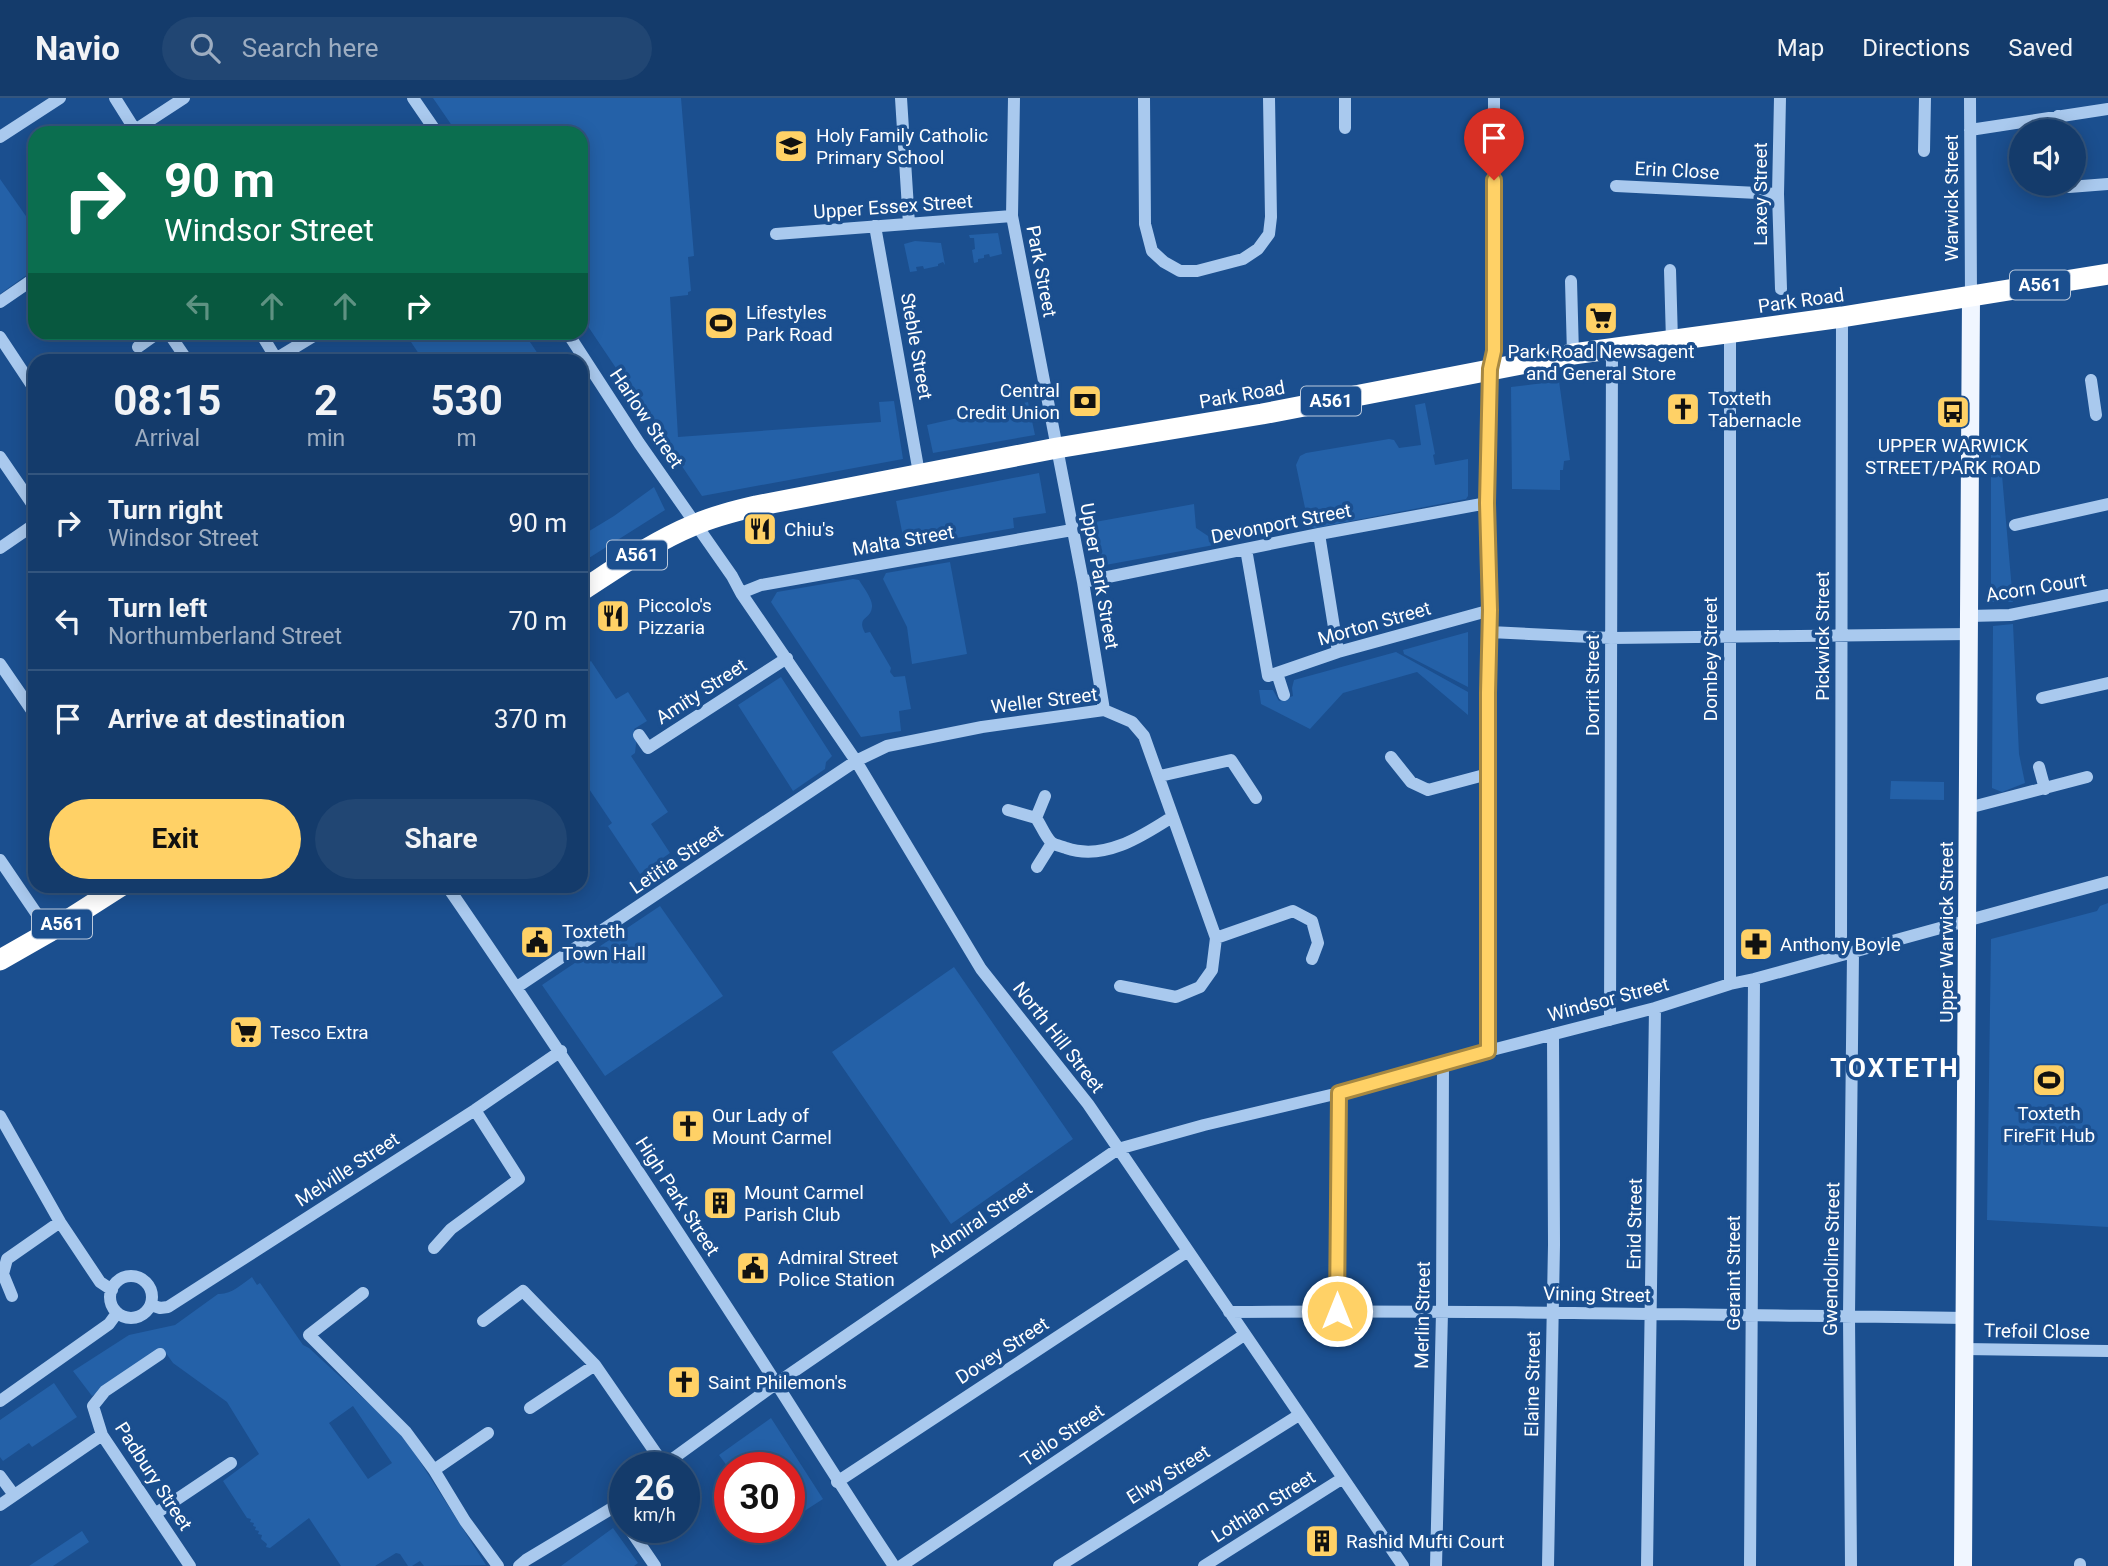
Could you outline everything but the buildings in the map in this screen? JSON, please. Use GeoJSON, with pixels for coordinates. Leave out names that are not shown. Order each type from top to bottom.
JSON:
{"type":"FeatureCollection","features":[{"type":"Feature","properties":{"kind":"highway","name":"A561"},"geometry":{"type":"LineString","coordinates":[[1971,298],[2108,274]]}},
{"type":"Feature","properties":{"kind":"highway","name":"Park Road"},"geometry":{"type":"LineString","coordinates":[[588,586],[644,550],[695,524],[756,506],[919,473],[1262,414],[1573,354],[1971,298]]}},
{"type":"Feature","properties":{"kind":"highway","name":"A561"},"geometry":{"type":"LineString","coordinates":[[0,960],[110,893]]}},
{"type":"Feature","properties":{"kind":"main road","name":"Upper Warwick Street"},"geometry":{"type":"LineString","coordinates":[[1963,1566],[1971,298]]}},
{"type":"Feature","properties":{"kind":"street"},"geometry":{"type":"LineString","coordinates":[[0,137],[60,98]]}},
{"type":"Feature","properties":{"kind":"street"},"geometry":{"type":"LineString","coordinates":[[115,98],[132,126]]}},
{"type":"Feature","properties":{"kind":"street"},"geometry":{"type":"LineString","coordinates":[[144,126],[184,98]]}},
{"type":"Feature","properties":{"kind":"street"},"geometry":{"type":"LineString","coordinates":[[413,98],[432,126]]}},
{"type":"Feature","properties":{"kind":"street"},"geometry":{"type":"LineString","coordinates":[[901,98],[909,224]]}},
{"type":"Feature","properties":{"kind":"street","name":"Park Street"},"geometry":{"type":"LineString","coordinates":[[1014,98],[1012,216],[1057,448]]}},
{"type":"Feature","properties":{"kind":"street"},"geometry":{"type":"LineString","coordinates":[[1144,98],[1145,224],[1152,251],[1180,271],[1197,271],[1243,259],[1258,249],[1269,234],[1269,98]]}},
{"type":"Feature","properties":{"kind":"street"},"geometry":{"type":"LineString","coordinates":[[1345,98],[1345,128]]}},
{"type":"Feature","properties":{"kind":"street"},"geometry":{"type":"LineString","coordinates":[[1488,1051],[1490,610],[1487,503],[1490,369],[1494,351],[1494,98]]}},
{"type":"Feature","properties":{"kind":"street","name":"Laxey Street"},"geometry":{"type":"LineString","coordinates":[[1780,98],[1778,194],[1781,289]]}},
{"type":"Feature","properties":{"kind":"street","name":"Warwick Street"},"geometry":{"type":"LineString","coordinates":[[1924,151],[1925,98]]}},
{"type":"Feature","properties":{"kind":"street","name":"Warwick Street"},"geometry":{"type":"LineString","coordinates":[[1970,98],[1971,298]]}},
{"type":"Feature","properties":{"kind":"street"},"geometry":{"type":"LineString","coordinates":[[1970,130],[2108,109]]}},
{"type":"Feature","properties":{"kind":"street"},"geometry":{"type":"LineString","coordinates":[[2086,186],[2108,184]]}},
{"type":"Feature","properties":{"kind":"street","name":"Erin Close"},"geometry":{"type":"LineString","coordinates":[[1616,186],[1778,194]]}},
{"type":"Feature","properties":{"kind":"street","name":"Upper Essex Street"},"geometry":{"type":"LineString","coordinates":[[776,234],[1012,216]]}},
{"type":"Feature","properties":{"kind":"street","name":"Steble Street"},"geometry":{"type":"LineString","coordinates":[[875,226],[919,473]]}},
{"type":"Feature","properties":{"kind":"street"},"geometry":{"type":"LineString","coordinates":[[1670,270],[1672,341]]}},
{"type":"Feature","properties":{"kind":"street"},"geometry":{"type":"LineString","coordinates":[[1571,281],[1573,354]]}},
{"type":"Feature","properties":{"kind":"street"},"geometry":{"type":"LineString","coordinates":[[0,302],[28,283]]}},
{"type":"Feature","properties":{"kind":"street","name":"Pickwick Street"},"geometry":{"type":"LineString","coordinates":[[1842,317],[1842,635],[1847,954]]}},
{"type":"Feature","properties":{"kind":"street","name":"Dombey Street"},"geometry":{"type":"LineString","coordinates":[[1730,334],[1730,984]]}},
{"type":"Feature","properties":{"kind":"street"},"geometry":{"type":"LineString","coordinates":[[0,337],[28,379]]}},
{"type":"Feature","properties":{"kind":"street"},"geometry":{"type":"LineString","coordinates":[[138,346],[147,340]]}},
{"type":"Feature","properties":{"kind":"street"},"geometry":{"type":"LineString","coordinates":[[285,354],[307,340]]}},
{"type":"Feature","properties":{"kind":"street","name":"Dorrit Street"},"geometry":{"type":"LineString","coordinates":[[1610,1020],[1612,350]]}},
{"type":"Feature","properties":{"kind":"street","name":"Harlow Street"},"geometry":{"type":"LineString","coordinates":[[588,364],[695,524]]}},
{"type":"Feature","properties":{"kind":"street"},"geometry":{"type":"LineString","coordinates":[[2096,415],[2092,385],[2108,389]]}},
{"type":"Feature","properties":{"kind":"street","name":"Upper Park Street"},"geometry":{"type":"LineString","coordinates":[[1057,448],[1104,710]]}},
{"type":"Feature","properties":{"kind":"street"},"geometry":{"type":"LineString","coordinates":[[0,457],[28,498]]}},
{"type":"Feature","properties":{"kind":"street","name":"Devonport Street"},"geometry":{"type":"LineString","coordinates":[[1083,582],[1487,503]]}},
{"type":"Feature","properties":{"kind":"street"},"geometry":{"type":"LineString","coordinates":[[2015,525],[2108,504]]}},
{"type":"Feature","properties":{"kind":"street","name":"North Hill Street"},"geometry":{"type":"LineString","coordinates":[[695,524],[856,761],[981,969],[1088,1104],[1403,1566]]}},
{"type":"Feature","properties":{"kind":"street"},"geometry":{"type":"LineString","coordinates":[[0,548],[28,529]]}},
{"type":"Feature","properties":{"kind":"street","name":"Malta Street"},"geometry":{"type":"LineString","coordinates":[[741,593],[761,585],[1072,530]]}},
{"type":"Feature","properties":{"kind":"street"},"geometry":{"type":"LineString","coordinates":[[1319,534],[1338,652]]}},
{"type":"Feature","properties":{"kind":"street"},"geometry":{"type":"LineString","coordinates":[[1246,549],[1273,675],[1284,695]]}},
{"type":"Feature","properties":{"kind":"street","name":"Acorn Court"},"geometry":{"type":"LineString","coordinates":[[1969,616],[2010,615],[2108,595]]}},
{"type":"Feature","properties":{"kind":"street","name":"Morton Street"},"geometry":{"type":"LineString","coordinates":[[1273,675],[1338,652],[1490,610]]}},
{"type":"Feature","properties":{"kind":"street"},"geometry":{"type":"LineString","coordinates":[[1490,632],[1611,638],[1969,634]]}},
{"type":"Feature","properties":{"kind":"street","name":"Amity Street"},"geometry":{"type":"LineString","coordinates":[[639,735],[648,748],[787,658]]}},
{"type":"Feature","properties":{"kind":"street"},"geometry":{"type":"LineString","coordinates":[[0,664],[28,705]]}},
{"type":"Feature","properties":{"kind":"street"},"geometry":{"type":"LineString","coordinates":[[2042,698],[2108,683]]}},
{"type":"Feature","properties":{"kind":"street","name":"Weller Street"},"geometry":{"type":"LineString","coordinates":[[856,761],[887,746],[982,727],[1104,710],[1132,722],[1144,736],[1160,776],[1216,938]]}},
{"type":"Feature","properties":{"kind":"street"},"geometry":{"type":"LineString","coordinates":[[1391,757],[1411,782],[1429,790],[1488,774]]}},
{"type":"Feature","properties":{"kind":"street","name":"Letitia Street"},"geometry":{"type":"LineString","coordinates":[[517,987],[856,761]]}},
{"type":"Feature","properties":{"kind":"street"},"geometry":{"type":"LineString","coordinates":[[1160,776],[1231,761],[1256,798]]}},
{"type":"Feature","properties":{"kind":"street"},"geometry":{"type":"LineString","coordinates":[[2039,768],[2045,789]]}},
{"type":"Feature","properties":{"kind":"street"},"geometry":{"type":"LineString","coordinates":[[1968,808],[2087,777]]}},
{"type":"Feature","properties":{"kind":"street"},"geometry":{"type":"LineString","coordinates":[[1036,818],[1045,796]]}},
{"type":"Feature","properties":{"kind":"street"},"geometry":{"type":"LineString","coordinates":[[1008,810],[1036,818],[1052,843],[1075,851],[1099,851],[1140,838],[1172,817]]}},
{"type":"Feature","properties":{"kind":"street"},"geometry":{"type":"LineString","coordinates":[[1037,867],[1052,843]]}},
{"type":"Feature","properties":{"kind":"street"},"geometry":{"type":"LineString","coordinates":[[0,860],[49,932]]}},
{"type":"Feature","properties":{"kind":"street","name":"Windsor Street"},"geometry":{"type":"LineString","coordinates":[[1118,1149],[1655,1008],[1730,984],[1968,922],[2108,882]]}},
{"type":"Feature","properties":{"kind":"street","name":"High Park Street"},"geometry":{"type":"LineString","coordinates":[[452,893],[561,1051],[777,1383],[837,1482],[894,1566]]}},
{"type":"Feature","properties":{"kind":"street"},"geometry":{"type":"LineString","coordinates":[[1120,986],[1176,997],[1200,987],[1212,970],[1216,938],[1293,911],[1312,921],[1318,943],[1312,959]]}},
{"type":"Feature","properties":{"kind":"street","name":"Gwendoline Street"},"geometry":{"type":"LineString","coordinates":[[1847,954],[1851,1566]]}},
{"type":"Feature","properties":{"kind":"street","name":"Geraint Street"},"geometry":{"type":"LineString","coordinates":[[1750,1566],[1754,979]]}},
{"type":"Feature","properties":{"kind":"street","name":"Enid Street"},"geometry":{"type":"LineString","coordinates":[[1647,1566],[1655,1008]]}},
{"type":"Feature","properties":{"kind":"street","name":"Elaine Street"},"geometry":{"type":"LineString","coordinates":[[1548,1566],[1553,1313],[1553,1034]]}},
{"type":"Feature","properties":{"kind":"street","name":"Melville Street"},"geometry":{"type":"LineString","coordinates":[[117,1313],[134,1318],[142,1316],[151,1305],[168,1307],[475,1110],[561,1051]]}},
{"type":"Feature","properties":{"kind":"street","name":"Merlin Street"},"geometry":{"type":"LineString","coordinates":[[1436,1566],[1442,1312],[1443,1063]]}},
{"type":"Feature","properties":{"kind":"street"},"geometry":{"type":"LineString","coordinates":[[1337,1311],[1339,1093]]}},
{"type":"Feature","properties":{"kind":"street"},"geometry":{"type":"LineString","coordinates":[[433,1248],[451,1228],[519,1179],[475,1110]]}},
{"type":"Feature","properties":{"kind":"street"},"geometry":{"type":"LineString","coordinates":[[0,1116],[60,1222],[100,1282],[112,1290]]}},
{"type":"Feature","properties":{"kind":"street","name":"Admiral Street"},"geometry":{"type":"LineString","coordinates":[[683,1452],[777,1383],[1118,1149]]}},
{"type":"Feature","properties":{"kind":"street"},"geometry":{"type":"LineString","coordinates":[[12,1296],[3,1274],[7,1259],[60,1222]]}},
{"type":"Feature","properties":{"kind":"street","name":"Dovey Street"},"geometry":{"type":"LineString","coordinates":[[837,1482],[1188,1251]]}},
{"type":"Feature","properties":{"kind":"street"},"geometry":{"type":"LineString","coordinates":[[0,1401],[109,1324],[117,1313],[111,1304],[112,1290],[121,1279],[128,1276],[139,1278],[148,1284],[151,1290],[151,1305]]}},
{"type":"Feature","properties":{"kind":"street"},"geometry":{"type":"LineString","coordinates":[[483,1321],[523,1291],[595,1365],[652,1452]]}},
{"type":"Feature","properties":{"kind":"street"},"geometry":{"type":"LineString","coordinates":[[363,1293],[309,1335],[406,1432],[498,1566]]}},
{"type":"Feature","properties":{"kind":"street","name":"Vining Street"},"geometry":{"type":"LineString","coordinates":[[1229,1312],[1752,1314],[1965,1318]]}},
{"type":"Feature","properties":{"kind":"street","name":"Teilo Street"},"geometry":{"type":"LineString","coordinates":[[901,1566],[1244,1335]]}},
{"type":"Feature","properties":{"kind":"street","name":"Trefoil Close"},"geometry":{"type":"LineString","coordinates":[[1964,1349],[2108,1351]]}},
{"type":"Feature","properties":{"kind":"street","name":"Padbury Street"},"geometry":{"type":"LineString","coordinates":[[160,1354],[105,1391],[93,1406],[102,1436],[190,1566]]}},
{"type":"Feature","properties":{"kind":"street"},"geometry":{"type":"LineString","coordinates":[[530,1408],[595,1365]]}},
{"type":"Feature","properties":{"kind":"street","name":"Elwy Street"},"geometry":{"type":"LineString","coordinates":[[1059,1566],[1299,1415]]}},
{"type":"Feature","properties":{"kind":"street"},"geometry":{"type":"LineString","coordinates":[[434,1470],[488,1433]]}},
{"type":"Feature","properties":{"kind":"street"},"geometry":{"type":"LineString","coordinates":[[0,1504],[102,1436]]}},
{"type":"Feature","properties":{"kind":"street"},"geometry":{"type":"LineString","coordinates":[[155,1514],[231,1463]]}},
{"type":"Feature","properties":{"kind":"street"},"geometry":{"type":"LineString","coordinates":[[0,1476],[14,1495]]}},
{"type":"Feature","properties":{"kind":"street","name":"Lothian Street"},"geometry":{"type":"LineString","coordinates":[[1204,1566],[1343,1479]]}},
{"type":"Feature","properties":{"kind":"street"},"geometry":{"type":"LineString","coordinates":[[525,1564],[609,1510]]}},
{"type":"Feature","properties":{"kind":"street"},"geometry":{"type":"LineString","coordinates":[[639,1543],[655,1566]]}},
{"type":"Feature","properties":{"kind":"shaded area"},"geometry":{"type":"Polygon","coordinates":[[[433,98],[681,98],[694,256],[688,257],[691,291],[688,295],[670,297],[678,437],[881,422],[879,402],[894,401],[903,459],[702,496],[588,326],[588,126],[452,126],[433,98]]]}},
{"type":"Feature","properties":{"kind":"shaded area"},"geometry":{"type":"Polygon","coordinates":[[[0,179],[28,219],[28,274],[0,294],[0,179]]]}},
{"type":"Feature","properties":{"kind":"shaded area"},"geometry":{"type":"Polygon","coordinates":[[[998,233],[1002,254],[990,257],[989,254],[984,255],[984,258],[974,263],[974,238],[969,235],[998,233]]]}},
{"type":"Feature","properties":{"kind":"shaded area"},"geometry":{"type":"Polygon","coordinates":[[[915,241],[941,243],[945,265],[943,262],[924,269],[923,266],[916,267],[917,271],[910,272],[904,244],[915,241]]]}},
{"type":"Feature","properties":{"kind":"shaded area"},"geometry":{"type":"Polygon","coordinates":[[[410,340],[529,340],[538,354],[419,354],[410,340]]]}},
{"type":"Feature","properties":{"kind":"shaded area"},"geometry":{"type":"Polygon","coordinates":[[[1559,381],[1570,460],[1564,461],[1563,470],[1560,470],[1560,490],[1512,489],[1511,387],[1559,381]]]}},
{"type":"Feature","properties":{"kind":"shaded area"},"geometry":{"type":"Polygon","coordinates":[[[1028,402],[1035,435],[933,453],[927,425],[1028,402]]]}},
{"type":"Feature","properties":{"kind":"shaded area"},"geometry":{"type":"Polygon","coordinates":[[[1425,403],[1435,465],[1468,459],[1466,499],[1309,527],[1296,465],[1300,456],[1389,439],[1394,440],[1399,448],[1421,445],[1415,405],[1425,403]]]}},
{"type":"Feature","properties":{"kind":"shaded area"},"geometry":{"type":"Polygon","coordinates":[[[1991,452],[2000,452],[2013,602],[1991,602],[1991,452]]]}},
{"type":"Feature","properties":{"kind":"shaded area"},"geometry":{"type":"Polygon","coordinates":[[[1039,473],[1046,513],[1013,518],[1014,528],[905,547],[896,501],[1039,473]]]}},
{"type":"Feature","properties":{"kind":"shaded area"},"geometry":{"type":"Polygon","coordinates":[[[654,487],[665,510],[588,559],[588,532],[654,487]]]}},
{"type":"Feature","properties":{"kind":"shaded area"},"geometry":{"type":"Polygon","coordinates":[[[1194,504],[1196,528],[1208,536],[1209,542],[1214,545],[1100,566],[1093,525],[1095,522],[1194,504]]]}},
{"type":"Feature","properties":{"kind":"shaded area"},"geometry":{"type":"Polygon","coordinates":[[[950,562],[967,654],[912,664],[907,627],[883,579],[886,573],[950,562]]]}},
{"type":"Feature","properties":{"kind":"shaded area"},"geometry":{"type":"Polygon","coordinates":[[[859,580],[872,604],[871,611],[862,624],[865,633],[870,632],[894,677],[905,676],[911,709],[899,711],[901,731],[861,737],[771,602],[777,592],[859,580]]]}},
{"type":"Feature","properties":{"kind":"shaded area"},"geometry":{"type":"Polygon","coordinates":[[[2013,624],[2019,754],[2025,783],[2002,792],[1992,788],[1993,626],[2013,624]]]}},
{"type":"Feature","properties":{"kind":"shaded area"},"geometry":{"type":"Polygon","coordinates":[[[1468,632],[1468,687],[1404,654],[1403,650],[1468,632]]]}},
{"type":"Feature","properties":{"kind":"shaded area"},"geometry":{"type":"Polygon","coordinates":[[[1396,652],[1468,692],[1468,715],[1417,672],[1343,693],[1310,729],[1261,704],[1259,690],[1273,690],[1279,701],[1293,696],[1294,680],[1396,652]]]}},
{"type":"Feature","properties":{"kind":"shaded area"},"geometry":{"type":"Polygon","coordinates":[[[591,661],[616,699],[628,692],[647,721],[634,729],[637,735],[635,753],[631,756],[668,812],[651,824],[670,853],[640,874],[608,826],[612,823],[588,787],[588,663],[591,661]]]}},
{"type":"Feature","properties":{"kind":"shaded area"},"geometry":{"type":"Polygon","coordinates":[[[781,677],[832,756],[826,762],[825,769],[793,791],[738,705],[781,677]]]}},
{"type":"Feature","properties":{"kind":"shaded area"},"geometry":{"type":"Polygon","coordinates":[[[1891,781],[1944,782],[1944,800],[1890,799],[1891,781]]]}},
{"type":"Feature","properties":{"kind":"shaded area","name":"Toxteth FireFit Hub"},"geometry":{"type":"Polygon","coordinates":[[[2108,903],[2108,1227],[1987,1220],[1991,939],[2097,911],[2100,906],[2108,903]]]}},
{"type":"Feature","properties":{"kind":"shaded area"},"geometry":{"type":"Polygon","coordinates":[[[660,906],[723,996],[605,1076],[542,985],[660,906]]]}},
{"type":"Feature","properties":{"kind":"shaded area"},"geometry":{"type":"Polygon","coordinates":[[[954,967],[1073,1139],[951,1224],[832,1052],[954,967]]]}},
{"type":"Feature","properties":{"kind":"shaded area"},"geometry":{"type":"Polygon","coordinates":[[[252,1277],[257,1285],[260,1283],[303,1345],[403,1435],[486,1565],[424,1566],[420,1561],[408,1566],[400,1554],[396,1553],[375,1566],[341,1566],[309,1518],[270,1548],[266,1547],[267,1544],[261,1539],[262,1535],[255,1530],[254,1523],[247,1518],[223,1481],[259,1454],[227,1402],[173,1363],[163,1349],[92,1396],[73,1371],[129,1335],[175,1325],[218,1294],[232,1291],[252,1277]],[[353,1406],[329,1423],[368,1479],[392,1463],[353,1406]]]}},
{"type":"Feature","properties":{"kind":"shaded area"},"geometry":{"type":"Polygon","coordinates":[[[54,1383],[77,1417],[32,1447],[29,1443],[3,1461],[0,1457],[0,1420],[54,1383]]]}},
{"type":"Feature","properties":{"kind":"shaded area"},"geometry":{"type":"Polygon","coordinates":[[[771,1418],[793,1452],[723,1452],[771,1418]]]}},
{"type":"Feature","properties":{"kind":"shaded area"},"geometry":{"type":"Polygon","coordinates":[[[805,1471],[823,1499],[805,1511],[805,1471]]]}},
{"type":"Feature","properties":{"kind":"shaded area"},"geometry":{"type":"Polygon","coordinates":[[[82,1531],[89,1542],[53,1566],[29,1566],[82,1531]]]}},
{"type":"Feature","properties":{"kind":"shaded area"},"geometry":{"type":"Polygon","coordinates":[[[609,1531],[609,1543],[624,1543],[638,1563],[634,1566],[561,1566],[609,1531]]]}},
{"type":"Feature","properties":{"kind":"place","name":"Holy Family Catholic Primary School"},"geometry":{"type":"Point","coordinates":[791,146]}},
{"type":"Feature","properties":{"kind":"place","name":"Park Road Newsagent and General Store"},"geometry":{"type":"Point","coordinates":[1601,318]}},
{"type":"Feature","properties":{"kind":"place","name":"Lifestyles Park Road"},"geometry":{"type":"Point","coordinates":[721,323]}},
{"type":"Feature","properties":{"kind":"place","name":"Central Credit Union"},"geometry":{"type":"Point","coordinates":[1085,401]}},
{"type":"Feature","properties":{"kind":"place","name":"Toxteth Tabernacle"},"geometry":{"type":"Point","coordinates":[1683,409]}},
{"type":"Feature","properties":{"kind":"place","name":"UPPER WARWICK STREET/PARK ROAD"},"geometry":{"type":"Point","coordinates":[1953,412]}},
{"type":"Feature","properties":{"kind":"place","name":"Chiu's"},"geometry":{"type":"Point","coordinates":[760,529]}},
{"type":"Feature","properties":{"kind":"place","name":"Piccolo's Pizzaria"},"geometry":{"type":"Point","coordinates":[613,616]}},
{"type":"Feature","properties":{"kind":"place","name":"Toxteth Town Hall"},"geometry":{"type":"Point","coordinates":[537,942]}},
{"type":"Feature","properties":{"kind":"place","name":"Anthony Boyle"},"geometry":{"type":"Point","coordinates":[1756,944]}},
{"type":"Feature","properties":{"kind":"place","name":"Tesco Extra"},"geometry":{"type":"Point","coordinates":[246,1032]}},
{"type":"Feature","properties":{"kind":"place","name":"Toxteth FireFit Hub"},"geometry":{"type":"Point","coordinates":[2049,1080]}},
{"type":"Feature","properties":{"kind":"place","name":"Our Lady of Mount Carmel"},"geometry":{"type":"Point","coordinates":[688,1126]}},
{"type":"Feature","properties":{"kind":"place","name":"Mount Carmel Parish Club"},"geometry":{"type":"Point","coordinates":[720,1203]}},
{"type":"Feature","properties":{"kind":"place","name":"Admiral Street Police Station"},"geometry":{"type":"Point","coordinates":[753,1268]}},
{"type":"Feature","properties":{"kind":"place","name":"Saint Philemon's"},"geometry":{"type":"Point","coordinates":[684,1382]}},
{"type":"Feature","properties":{"kind":"place","name":"Rashid Mufti Court"},"geometry":{"type":"Point","coordinates":[1322,1541]}},
{"type":"Feature","properties":{"kind":"district","name":"TOXTETH"},"geometry":{"type":"Point","coordinates":[1895,1068]}},
{"type":"Feature","properties":{"kind":"route"},"geometry":{"type":"LineString","coordinates":[[1337,1311],[1339,1093],[1488,1051],[1490,610],[1487,503],[1490,369],[1494,351],[1494,180]]}}]}
